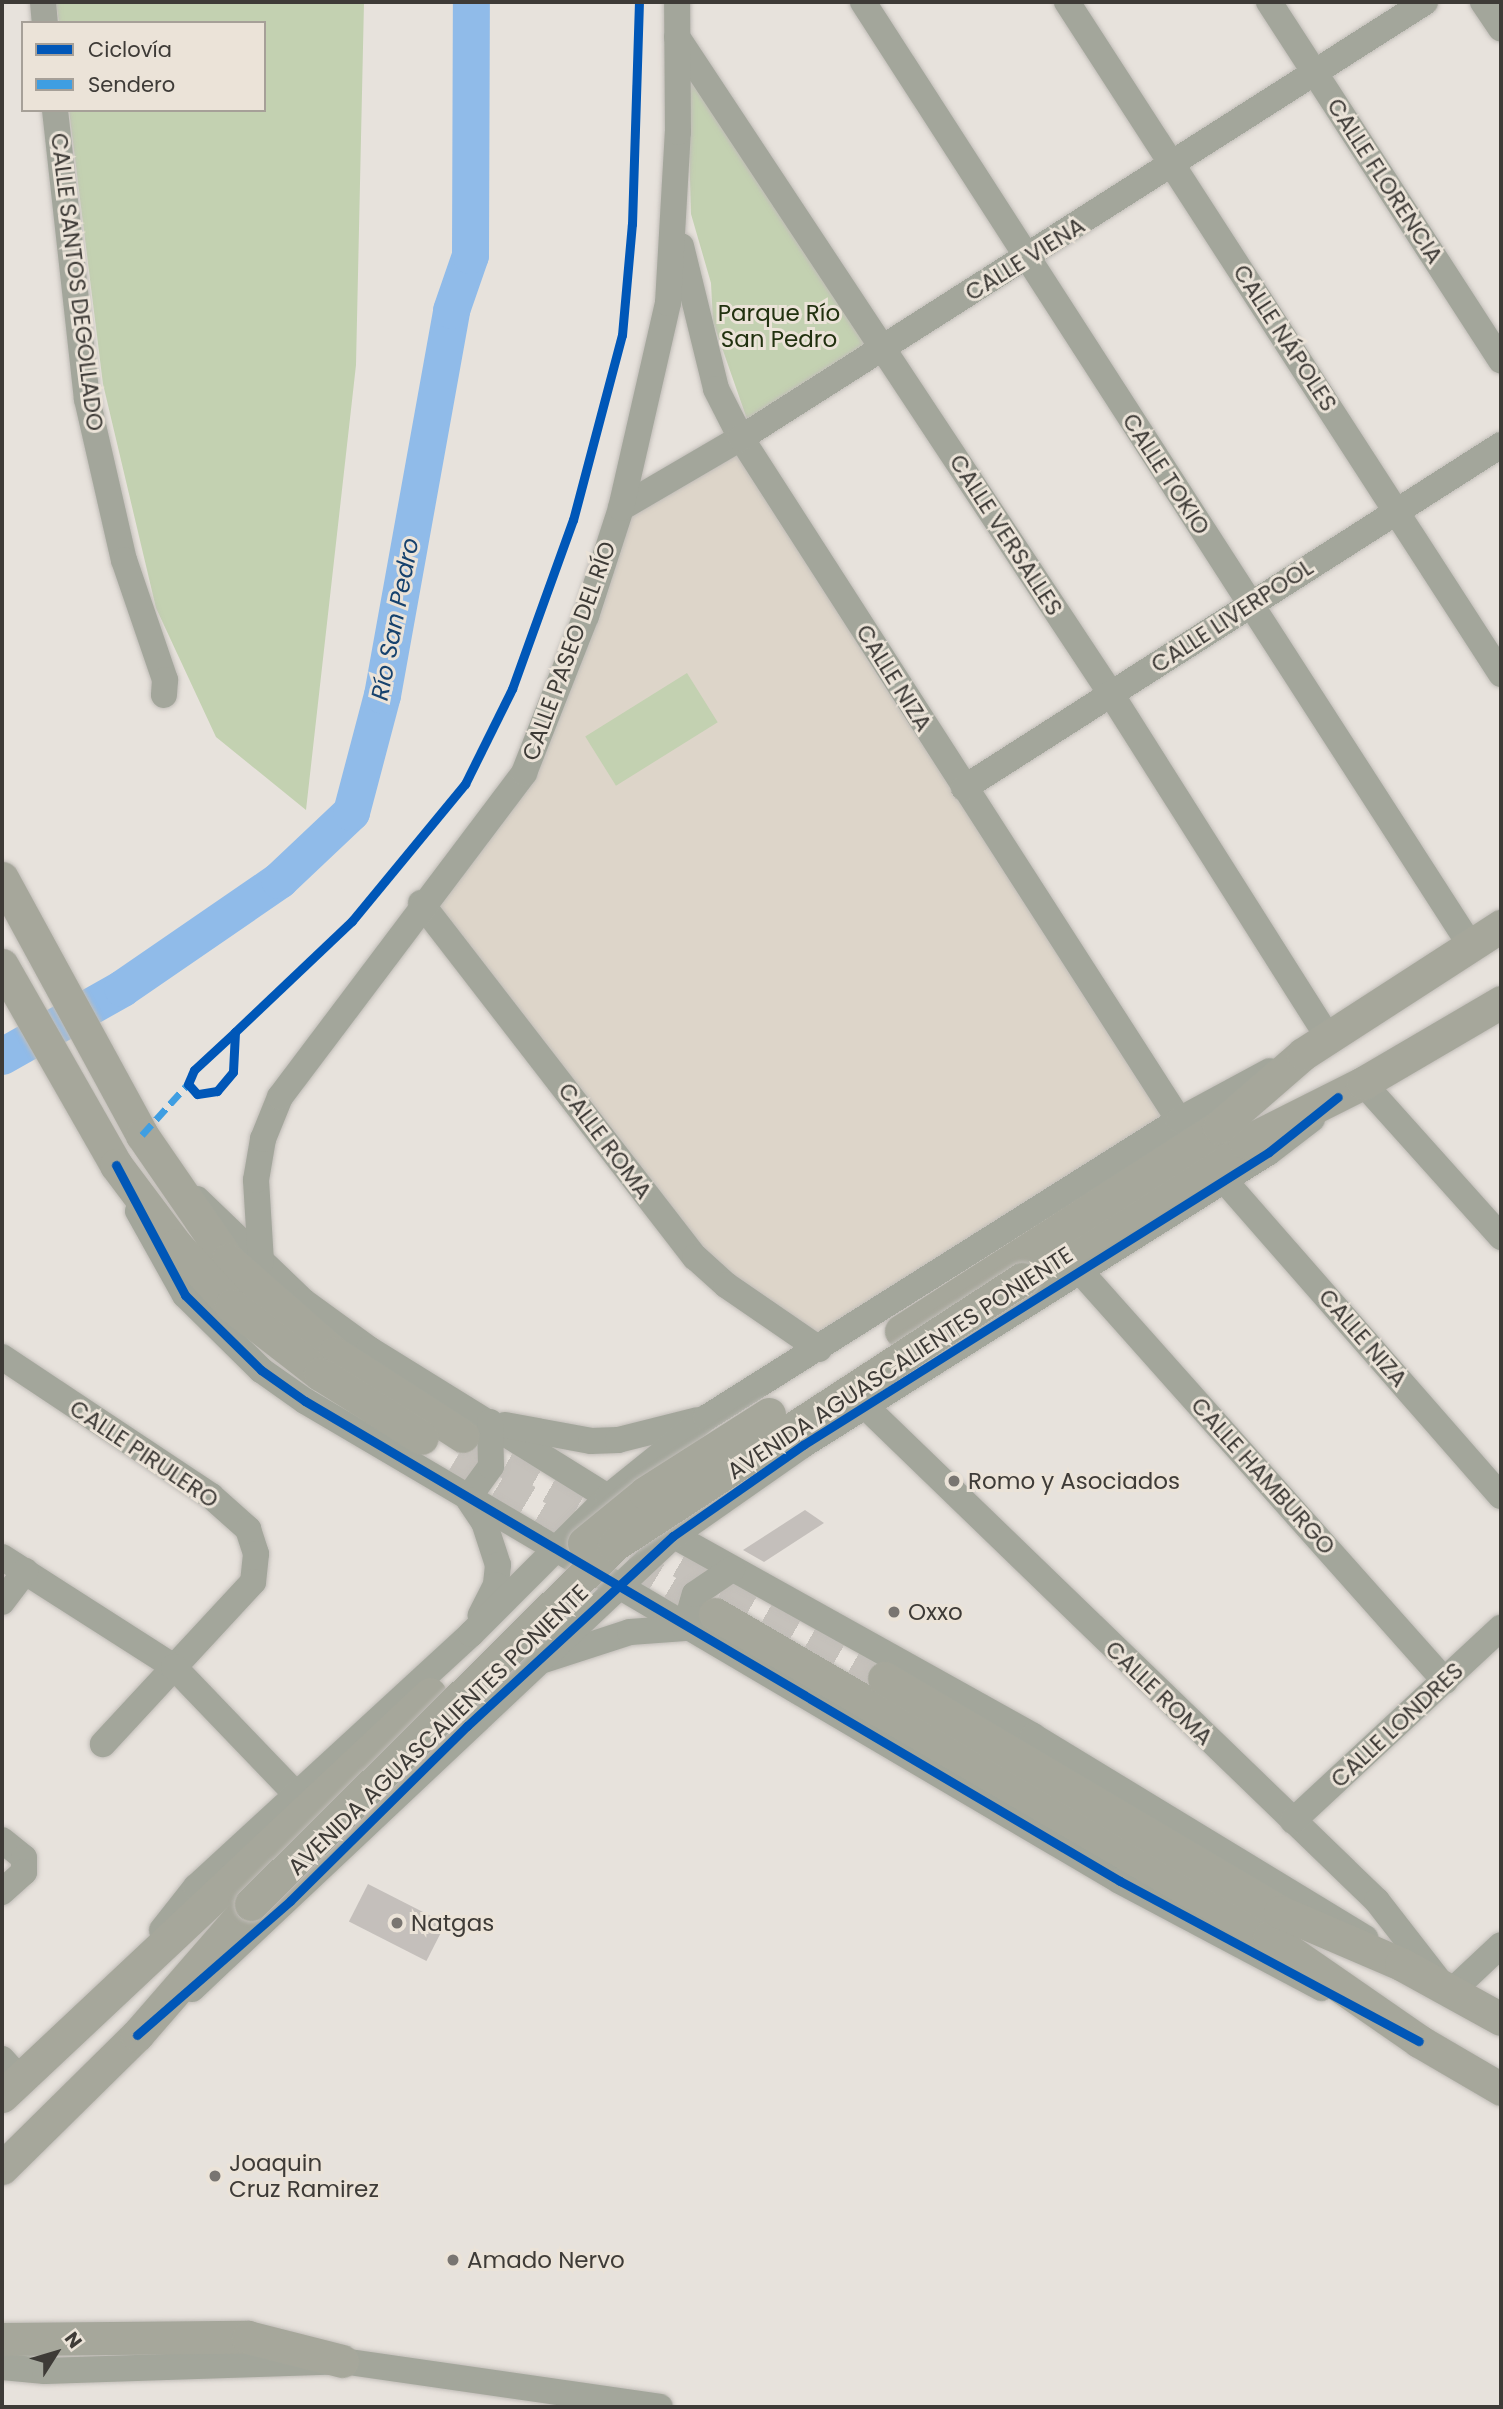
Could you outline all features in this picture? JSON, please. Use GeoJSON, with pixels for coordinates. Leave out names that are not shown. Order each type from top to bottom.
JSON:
{"type":"FeatureCollection","features":[{"type":"Feature","properties":{"kind":"main road"},"geometry":{"type":"LineString","coordinates":[[2,878],[48,957],[114,1083],[165,1169],[229,1260],[278,1307],[334,1353],[468,1438]]}},
{"type":"Feature","properties":{"kind":"main road","name":"AVENIDA AGUASCALIENTES PONIENTE"},"geometry":{"type":"LineString","coordinates":[[8,2078],[114,1990],[626,1507],[1219,1127],[1315,1045],[1501,926]]}},
{"type":"Feature","properties":{"kind":"main road"},"geometry":{"type":"LineString","coordinates":[[5,971],[116,1165],[231,1305],[320,1374],[468,1438]]}},
{"type":"Feature","properties":{"kind":"main road","name":"AVENIDA AGUASCALIENTES PONIENTE"},"geometry":{"type":"LineString","coordinates":[[2,2168],[137,2035],[251,1903],[614,1545],[1022,1279],[1233,1149],[1351,1090],[1501,1002]]}},
{"type":"Feature","properties":{"kind":"main road"},"geometry":{"type":"LineString","coordinates":[[715,1614],[1269,1937],[1419,2041],[1501,2089]]}},
{"type":"Feature","properties":{"kind":"main road"},"geometry":{"type":"LineString","coordinates":[[884,1678],[1280,1912],[1401,1964],[1501,2019]]}},
{"type":"Feature","properties":{"kind":"main road"},"geometry":{"type":"LineString","coordinates":[[2,2339],[248,2337],[342,2361]]}},
{"type":"Feature","properties":{"kind":"street"},"geometry":{"type":"LineString","coordinates":[[43,2],[45,21]]}},
{"type":"Feature","properties":{"kind":"street","name":"CALLE TOKIO"},"geometry":{"type":"LineString","coordinates":[[863,2],[1025,258],[1471,946]]}},
{"type":"Feature","properties":{"kind":"street","name":"CALLE NÁPOLES"},"geometry":{"type":"LineString","coordinates":[[1067,2],[1172,167],[1399,510],[1501,674]]}},
{"type":"Feature","properties":{"kind":"street","name":"CALLE FLORENCIA"},"geometry":{"type":"LineString","coordinates":[[1269,2],[1501,360]]}},
{"type":"Feature","properties":{"kind":"street","name":"CALLE VIENA"},"geometry":{"type":"LineString","coordinates":[[621,508],[741,438],[883,349],[1172,167],[1425,2]]}},
{"type":"Feature","properties":{"kind":"street"},"geometry":{"type":"LineString","coordinates":[[1483,2],[1501,29]]}},
{"type":"Feature","properties":{"kind":"street","name":"CALLE PASEO DEL RÍO"},"geometry":{"type":"LineString","coordinates":[[261,1262],[256,1180],[263,1139],[280,1097],[421,903],[523,773],[577,641],[621,508],[668,303],[677,37],[682,5]]}},
{"type":"Feature","properties":{"kind":"street","name":"CALLE VERSALLES"},"geometry":{"type":"LineString","coordinates":[[677,37],[1111,694],[1315,1045]]}},
{"type":"Feature","properties":{"kind":"street","name":"CALLE SANTOS DEGOLLADO"},"geometry":{"type":"LineString","coordinates":[[55,112],[87,399],[124,560],[165,680],[164,695]]}},
{"type":"Feature","properties":{"kind":"street","name":"CALLE NIZA"},"geometry":{"type":"LineString","coordinates":[[673,207],[700,340],[716,389],[741,438],[1179,1121]]}},
{"type":"Feature","properties":{"kind":"street","name":"CALLE LIVERPOOL"},"geometry":{"type":"LineString","coordinates":[[964,788],[1501,445]]}},
{"type":"Feature","properties":{"kind":"street","name":"CALLE ROMA"},"geometry":{"type":"LineString","coordinates":[[421,903],[695,1257],[726,1285],[818,1349]]}},
{"type":"Feature","properties":{"kind":"street","name":"AVENIDA AGUASCALIENTES PONIENTE"},"geometry":{"type":"LineString","coordinates":[[114,1990],[196,1887],[294,1792],[471,1634],[608,1497],[706,1418],[1179,1121],[1315,1045]]}},
{"type":"Feature","properties":{"kind":"street"},"geometry":{"type":"LineString","coordinates":[[1351,1090],[1501,1237]]}},
{"type":"Feature","properties":{"kind":"street","name":"AVENIDA AGUASCALIENTES PONIENTE"},"geometry":{"type":"LineString","coordinates":[[137,2035],[290,1901],[617,1584],[673,1536],[803,1446],[1298,1132],[1351,1090]]}},
{"type":"Feature","properties":{"kind":"street"},"geometry":{"type":"LineString","coordinates":[[116,1165],[185,1295],[224,1336],[305,1401],[557,1548],[685,1628],[1120,1881],[1419,2041]]}},
{"type":"Feature","properties":{"kind":"street"},"geometry":{"type":"LineString","coordinates":[[165,1169],[261,1262],[369,1349],[468,1438],[491,1466],[468,1498]]}},
{"type":"Feature","properties":{"kind":"street","name":"CALLE NIZA"},"geometry":{"type":"LineString","coordinates":[[1224,1180],[1501,1496]]}},
{"type":"Feature","properties":{"kind":"street","name":"CALLE HAMBURGO"},"geometry":{"type":"LineString","coordinates":[[1080,1271],[1445,1681]]}},
{"type":"Feature","properties":{"kind":"street","name":"CALLE PIRULERO"},"geometry":{"type":"LineString","coordinates":[[2,1357],[211,1496],[248,1529],[257,1554],[253,1582],[103,1744]]}},
{"type":"Feature","properties":{"kind":"street"},"geometry":{"type":"LineString","coordinates":[[764,1383],[775,1425],[803,1446]]}},
{"type":"Feature","properties":{"kind":"street","name":"CALLE ROMA"},"geometry":{"type":"LineString","coordinates":[[865,1406],[1386,1911],[1448,1989]]}},
{"type":"Feature","properties":{"kind":"street"},"geometry":{"type":"LineString","coordinates":[[468,1438],[618,1440],[706,1418]]}},
{"type":"Feature","properties":{"kind":"street"},"geometry":{"type":"LineString","coordinates":[[468,1438],[608,1497],[673,1536],[1033,1735],[1321,1907],[1401,1964]]}},
{"type":"Feature","properties":{"kind":"street"},"geometry":{"type":"LineString","coordinates":[[468,1498],[488,1531],[498,1565],[496,1585],[471,1634]]}},
{"type":"Feature","properties":{"kind":"street"},"geometry":{"type":"LineString","coordinates":[[2,1557],[174,1667],[294,1792]]}},
{"type":"Feature","properties":{"kind":"street"},"geometry":{"type":"LineString","coordinates":[[685,1628],[695,1594],[732,1569]]}},
{"type":"Feature","properties":{"kind":"street"},"geometry":{"type":"LineString","coordinates":[[2,1602],[25,1571]]}},
{"type":"Feature","properties":{"kind":"street"},"geometry":{"type":"LineString","coordinates":[[471,1634],[496,1619],[519,1619],[536,1635],[530,1667],[630,1632],[685,1628]]}},
{"type":"Feature","properties":{"kind":"street","name":"CALLE LONDRES"},"geometry":{"type":"LineString","coordinates":[[1293,1821],[1501,1628]]}},
{"type":"Feature","properties":{"kind":"street"},"geometry":{"type":"LineString","coordinates":[[2,1840],[24,1858],[24,1872],[2,1892]]}},
{"type":"Feature","properties":{"kind":"street"},"geometry":{"type":"LineString","coordinates":[[1448,1989],[1501,1945]]}},
{"type":"Feature","properties":{"kind":"street"},"geometry":{"type":"LineString","coordinates":[[2,2367],[45,2371],[342,2361],[660,2407]]}},
{"type":"Feature","properties":{"kind":"shaded area"},"geometry":{"type":"Polygon","coordinates":[[[741,438],[1179,1120],[819,1349],[726,1285],[421,903],[494,815],[621,508],[741,438]]]}},
{"type":"Feature","properties":{"kind":"green space"},"geometry":{"type":"Polygon","coordinates":[[[56,2],[364,2],[356,365],[306,810],[216,737],[156,608],[103,384],[69,112],[266,112],[266,21],[59,21],[56,2]]]}},
{"type":"Feature","properties":{"kind":"green space","name":"Parque Río San Pedro"},"geometry":{"type":"Polygon","coordinates":[[[687,72],[866,345],[748,422],[713,322],[711,283],[691,214],[687,72]]]}},
{"type":"Feature","properties":{"kind":"green space"},"geometry":{"type":"Polygon","coordinates":[[[687,673],[718,722],[616,786],[585,737],[687,673]]]}},
{"type":"Feature","properties":{"kind":"building"},"geometry":{"type":"Polygon","coordinates":[[[805,1510],[824,1523],[764,1562],[743,1550],[805,1510]]]}},
{"type":"Feature","properties":{"kind":"building","name":"Natgas"},"geometry":{"type":"Polygon","coordinates":[[[368,1884],[446,1923],[426,1961],[349,1921],[368,1884]]]}},
{"type":"Feature","properties":{"kind":"waterway","name":"Río San Pedro"},"geometry":{"type":"LineString","coordinates":[[2,1056],[122,988],[279,880],[351,812],[382,695],[451,310],[470,255],[471,2]]}},
{"type":"Feature","properties":{"kind":"tunnel"},"geometry":{"type":"LineString","coordinates":[[464,1437],[884,1678]]}},
{"type":"Feature","properties":{"kind":"tunnel"},"geometry":{"type":"LineString","coordinates":[[456,1458],[715,1614]]}},
{"type":"Feature","properties":{"kind":"marked path"},"geometry":{"type":"LineString","coordinates":[[142,1135],[188,1084]]}},
{"type":"Feature","properties":{"kind":"cycle path"},"geometry":{"type":"LineString","coordinates":[[235,1032],[233,1072],[217,1091],[197,1094],[188,1084],[194,1070],[352,921],[465,784],[512,689],[573,520],[622,335],[632,224],[639,2]]}},
{"type":"Feature","properties":{"kind":"cycle path"},"geometry":{"type":"LineString","coordinates":[[137,2035],[290,1901],[467,1726],[673,1536],[803,1445],[1269,1152],[1338,1097]]}},
{"type":"Feature","properties":{"kind":"cycle path"},"geometry":{"type":"LineString","coordinates":[[116,1165],[185,1295],[261,1370],[305,1401],[1120,1881],[1419,2041]]}},
{"type":"Feature","properties":{"kind":"place","name":"Romo y Asociados"},"geometry":{"type":"Point","coordinates":[954,1481]}},
{"type":"Feature","properties":{"kind":"place","name":"Oxxo"},"geometry":{"type":"Point","coordinates":[894,1612]}},
{"type":"Feature","properties":{"kind":"place","name":"Natgas"},"geometry":{"type":"Point","coordinates":[397,1923]}},
{"type":"Feature","properties":{"kind":"place","name":"Joaquin Cruz Ramirez"},"geometry":{"type":"Point","coordinates":[215,2176]}},
{"type":"Feature","properties":{"kind":"place","name":"Amado Nervo"},"geometry":{"type":"Point","coordinates":[453,2260]}}]}
